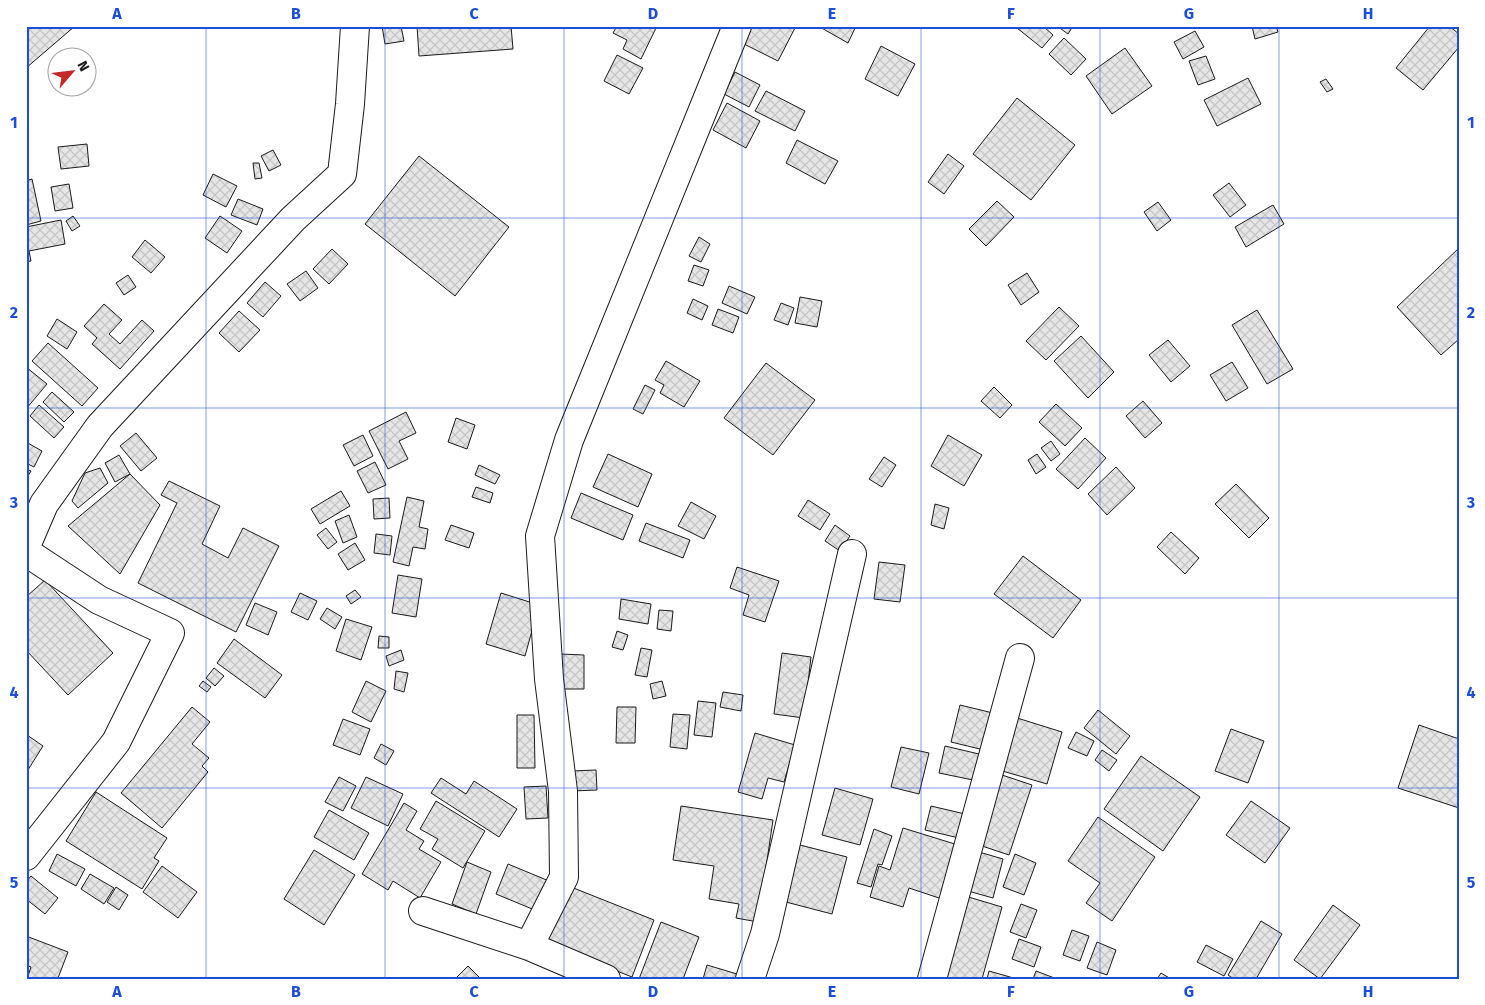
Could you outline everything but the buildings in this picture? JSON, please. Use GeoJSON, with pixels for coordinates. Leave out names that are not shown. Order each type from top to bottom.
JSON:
{"type":"FeatureCollection","features":[{"type":"Feature","properties":{"kind":"street"},"geometry":{"type":"LineString","coordinates":[[26,546],[44,504],[100,426],[293,219],[342,174],[356,26]]}},
{"type":"Feature","properties":{"kind":"street"},"geometry":{"type":"LineString","coordinates":[[529,946],[564,877],[563,791],[549,679],[540,536],[569,440],[737,26]]}},
{"type":"Feature","properties":{"kind":"street"},"geometry":{"type":"LineString","coordinates":[[26,552],[99,600],[170,633],[116,742],[26,856]]}},
{"type":"Feature","properties":{"kind":"street"},"geometry":{"type":"LineString","coordinates":[[750,979],[765,934],[852,554]]}},
{"type":"Feature","properties":{"kind":"street"},"geometry":{"type":"LineString","coordinates":[[932,979],[1020,658]]}},
{"type":"Feature","properties":{"kind":"street"},"geometry":{"type":"LineString","coordinates":[[423,911],[529,946],[606,979]]}}]}
